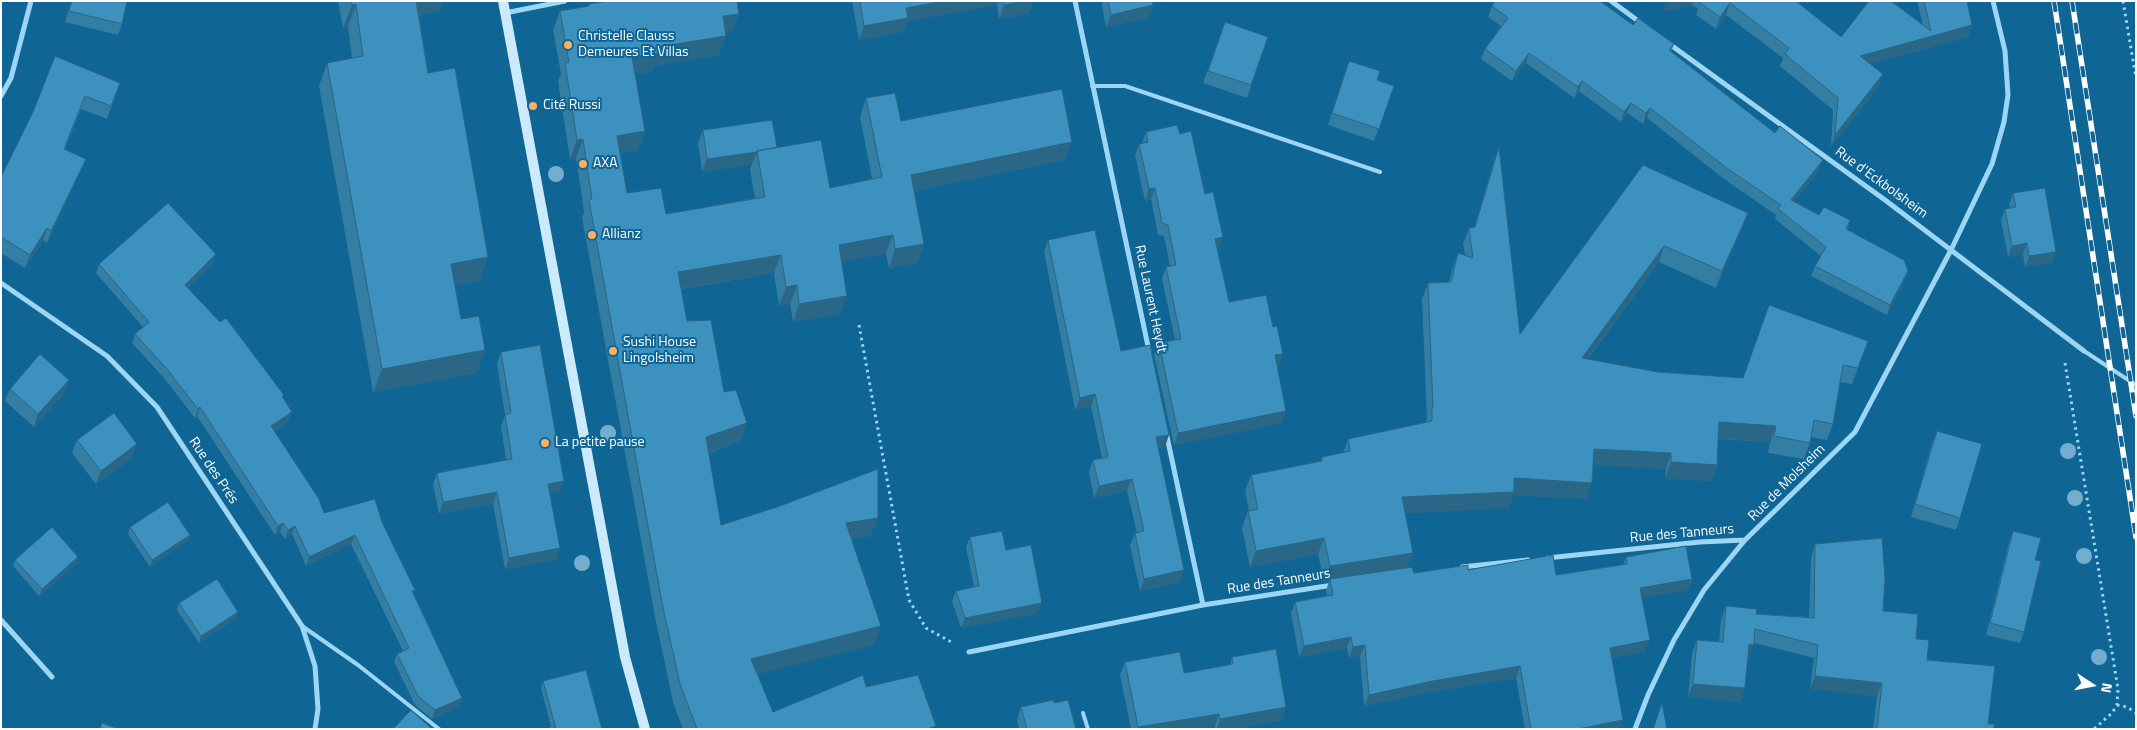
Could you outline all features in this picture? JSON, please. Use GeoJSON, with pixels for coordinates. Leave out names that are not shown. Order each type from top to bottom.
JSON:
{"type":"FeatureCollection","features":[{"type":"Feature","properties":{"kind":"main road"},"geometry":{"type":"LineString","coordinates":[[503,1],[625,657],[645,729]]}},
{"type":"Feature","properties":{"kind":"street"},"geometry":{"type":"LineString","coordinates":[[1,96],[11,78],[31,1]]}},
{"type":"Feature","properties":{"kind":"street"},"geometry":{"type":"LineString","coordinates":[[505,13],[566,1]]}},
{"type":"Feature","properties":{"kind":"street","name":"Rue Laurent Heydt"},"geometry":{"type":"LineString","coordinates":[[1075,1],[1150,355]]}},
{"type":"Feature","properties":{"kind":"street"},"geometry":{"type":"LineString","coordinates":[[1611,1],[1643,25]]}},
{"type":"Feature","properties":{"kind":"street","name":"Rue de Molsheim"},"geometry":{"type":"LineString","coordinates":[[1635,729],[1662,665],[1687,616],[1704,590],[1745,540],[1855,432],[1951,250],[1992,164],[2004,122],[2008,95],[2005,51],[1993,1]]}},
{"type":"Feature","properties":{"kind":"street","name":"Rue d'Eckbolsheim"},"geometry":{"type":"LineString","coordinates":[[1659,36],[1877,194],[2084,351]]}},
{"type":"Feature","properties":{"kind":"street","name":"Rue des Prés"},"geometry":{"type":"LineString","coordinates":[[1,283],[107,356],[157,407],[302,626],[315,666],[318,709],[315,729]]}},
{"type":"Feature","properties":{"kind":"street"},"geometry":{"type":"LineString","coordinates":[[1164,422],[1203,605]]}},
{"type":"Feature","properties":{"kind":"street","name":"Rue des Tanneurs"},"geometry":{"type":"LineString","coordinates":[[1544,558],[1700,542],[1745,540]]}},
{"type":"Feature","properties":{"kind":"street"},"geometry":{"type":"LineString","coordinates":[[1457,567],[1534,559]]}},
{"type":"Feature","properties":{"kind":"street","name":"Rue des Tanneurs"},"geometry":{"type":"LineString","coordinates":[[969,652],[1203,605],[1340,584]]}},
{"type":"Feature","properties":{"kind":"street"},"geometry":{"type":"LineString","coordinates":[[1,620],[52,677]]}},
{"type":"Feature","properties":{"kind":"lane"},"geometry":{"type":"LineString","coordinates":[[1092,86],[1125,86],[1380,172]]}},
{"type":"Feature","properties":{"kind":"lane","name":"Rue d'Eckbolsheim"},"geometry":{"type":"LineString","coordinates":[[2084,351],[2136,385]]}},
{"type":"Feature","properties":{"kind":"lane"},"geometry":{"type":"LineString","coordinates":[[302,626],[358,665],[439,729]]}},
{"type":"Feature","properties":{"kind":"lane"},"geometry":{"type":"LineString","coordinates":[[1083,713],[1088,729]]}},
{"type":"Feature","properties":{"kind":"path"},"geometry":{"type":"LineString","coordinates":[[2123,1],[2136,78]]}},
{"type":"Feature","properties":{"kind":"path"},"geometry":{"type":"LineString","coordinates":[[858,325],[909,600],[926,628],[969,652]]}},
{"type":"Feature","properties":{"kind":"path"},"geometry":{"type":"LineString","coordinates":[[2060,334],[2118,690],[2117,705],[2112,713],[2094,729]]}},
{"type":"Feature","properties":{"kind":"path"},"geometry":{"type":"LineString","coordinates":[[2117,705],[2127,707],[2136,713]]}},
{"type":"Feature","properties":{"kind":"building"},"geometry":{"type":"Polygon","coordinates":[[[72,1],[127,1],[122,24],[69,11],[72,1]]]}},
{"type":"Feature","properties":{"kind":"building"},"geometry":{"type":"Polygon","coordinates":[[[351,1],[416,1],[428,73],[455,68],[488,257],[451,264],[461,319],[479,316],[485,350],[382,369],[327,63],[363,56],[356,4],[352,5],[351,1]]]}},
{"type":"Feature","properties":{"kind":"building"},"geometry":{"type":"Polygon","coordinates":[[[608,1],[737,1],[739,14],[723,16],[726,36],[657,47],[658,53],[632,57],[645,131],[617,136],[627,193],[661,188],[666,214],[765,197],[757,151],[821,140],[830,188],[882,177],[866,98],[895,93],[901,121],[1062,89],[1072,142],[911,175],[924,244],[895,249],[893,235],[839,245],[847,296],[799,304],[797,285],[786,287],[781,255],[678,272],[687,321],[711,320],[724,392],[736,390],[747,423],[706,437],[721,525],[777,507],[878,469],[878,518],[846,523],[881,626],[751,659],[773,712],[863,675],[866,687],[918,675],[936,726],[927,729],[697,729],[680,684],[662,603],[589,200],[592,199],[583,139],[577,140],[565,63],[569,62],[560,11],[608,1]]]}},
{"type":"Feature","properties":{"kind":"building"},"geometry":{"type":"Polygon","coordinates":[[[860,1],[944,1],[906,8],[908,18],[864,26],[860,1]]]}},
{"type":"Feature","properties":{"kind":"building"},"geometry":{"type":"Polygon","coordinates":[[[1004,1],[1024,1],[1004,5],[1004,1]]]}},
{"type":"Feature","properties":{"kind":"building"},"geometry":{"type":"Polygon","coordinates":[[[1108,1],[1152,1],[1153,5],[1111,15],[1108,1]]]}},
{"type":"Feature","properties":{"kind":"building"},"geometry":{"type":"Polygon","coordinates":[[[1495,1],[1600,1],[1633,25],[1638,18],[1674,44],[1669,50],[1775,133],[1780,126],[1823,160],[1791,200],[1819,215],[1824,207],[1850,220],[1846,229],[1904,260],[1908,271],[1890,305],[1815,266],[1826,247],[1778,209],[1781,205],[1728,169],[1650,108],[1646,113],[1631,103],[1624,112],[1582,81],[1578,87],[1529,53],[1516,71],[1485,49],[1508,18],[1492,6],[1495,1]]]}},
{"type":"Feature","properties":{"kind":"building"},"geometry":{"type":"Polygon","coordinates":[[[1701,1],[1796,1],[1841,37],[1869,1],[1891,1],[1931,31],[1924,1],[1967,1],[1972,25],[1860,56],[1883,74],[1835,135],[1838,98],[1785,54],[1789,48],[1730,3],[1720,17],[1700,3],[1701,1]]]}},
{"type":"Feature","properties":{"kind":"building"},"geometry":{"type":"Polygon","coordinates":[[[1225,22],[1268,37],[1251,85],[1208,71],[1225,22]]]}},
{"type":"Feature","properties":{"kind":"building"},"geometry":{"type":"Polygon","coordinates":[[[55,56],[120,83],[111,106],[85,96],[64,149],[86,159],[51,231],[47,228],[30,255],[1,237],[1,177],[33,112],[55,56]]]}},
{"type":"Feature","properties":{"kind":"building"},"geometry":{"type":"Polygon","coordinates":[[[1349,61],[1380,71],[1377,80],[1394,86],[1379,129],[1332,113],[1349,61]]]}},
{"type":"Feature","properties":{"kind":"building"},"geometry":{"type":"Polygon","coordinates":[[[772,120],[777,147],[757,152],[707,159],[703,130],[772,120]]]}},
{"type":"Feature","properties":{"kind":"building"},"geometry":{"type":"Polygon","coordinates":[[[1177,125],[1180,134],[1191,131],[1205,194],[1213,192],[1223,237],[1215,239],[1229,302],[1266,295],[1273,327],[1277,326],[1283,354],[1275,355],[1286,411],[1178,433],[1159,343],[1181,339],[1166,267],[1176,265],[1168,225],[1162,223],[1155,188],[1149,189],[1139,144],[1148,142],[1146,132],[1177,125]]]}},
{"type":"Feature","properties":{"kind":"building"},"geometry":{"type":"Polygon","coordinates":[[[1499,147],[1520,334],[1643,165],[1748,213],[1722,271],[1664,246],[1582,358],[1658,372],[1743,378],[1769,305],[1868,341],[1858,368],[1843,365],[1833,424],[1814,420],[1810,443],[1774,436],[1776,426],[1719,422],[1717,465],[1671,462],[1671,453],[1594,449],[1592,483],[1514,478],[1514,492],[1402,497],[1413,553],[1330,566],[1324,538],[1256,551],[1248,511],[1258,509],[1251,475],[1322,461],[1322,457],[1350,451],[1348,439],[1432,421],[1428,283],[1451,282],[1458,253],[1473,258],[1469,228],[1475,227],[1499,147]]]}},
{"type":"Feature","properties":{"kind":"building"},"geometry":{"type":"Polygon","coordinates":[[[2045,188],[2056,252],[2029,256],[2027,243],[2012,246],[2005,209],[2016,207],[2013,193],[2045,188]]]}},
{"type":"Feature","properties":{"kind":"building"},"geometry":{"type":"Polygon","coordinates":[[[168,203],[216,254],[185,285],[220,322],[226,318],[284,395],[282,396],[292,412],[271,426],[319,499],[324,513],[375,499],[382,522],[415,590],[412,591],[462,698],[435,710],[418,696],[397,654],[409,648],[355,535],[309,557],[295,526],[288,530],[283,523],[278,526],[200,407],[198,409],[167,369],[135,334],[149,322],[99,264],[168,203]]]}},
{"type":"Feature","properties":{"kind":"building"},"geometry":{"type":"Polygon","coordinates":[[[1095,230],[1121,351],[1150,345],[1169,435],[1156,437],[1184,570],[1144,579],[1135,533],[1144,531],[1132,479],[1099,486],[1093,460],[1108,457],[1095,394],[1080,398],[1048,240],[1095,230]]]}},
{"type":"Feature","properties":{"kind":"building"},"geometry":{"type":"Polygon","coordinates":[[[540,345],[564,481],[548,484],[560,548],[509,558],[497,492],[443,502],[437,473],[512,459],[505,415],[511,413],[501,352],[540,345]]]}},
{"type":"Feature","properties":{"kind":"building"},"geometry":{"type":"Polygon","coordinates":[[[40,354],[69,380],[38,414],[10,389],[40,354]]]}},
{"type":"Feature","properties":{"kind":"building"},"geometry":{"type":"Polygon","coordinates":[[[114,413],[137,444],[101,471],[77,440],[114,413]]]}},
{"type":"Feature","properties":{"kind":"building"},"geometry":{"type":"Polygon","coordinates":[[[1937,431],[1982,444],[1960,518],[1915,504],[1937,431]]]}},
{"type":"Feature","properties":{"kind":"building"},"geometry":{"type":"Polygon","coordinates":[[[168,502],[190,535],[152,560],[130,527],[168,502]]]}},
{"type":"Feature","properties":{"kind":"building"},"geometry":{"type":"Polygon","coordinates":[[[52,527],[78,557],[42,589],[15,560],[52,527]]]}},
{"type":"Feature","properties":{"kind":"building"},"geometry":{"type":"Polygon","coordinates":[[[1002,531],[1006,550],[1031,545],[1042,603],[965,618],[956,591],[979,586],[970,537],[1002,531]]]}},
{"type":"Feature","properties":{"kind":"building"},"geometry":{"type":"Polygon","coordinates":[[[2013,531],[2041,538],[2035,560],[2041,561],[2024,632],[1990,623],[2013,531]]]}},
{"type":"Feature","properties":{"kind":"building"},"geometry":{"type":"Polygon","coordinates":[[[1882,538],[1885,578],[1883,611],[1918,614],[1916,639],[1929,640],[1927,660],[1995,666],[1988,724],[1995,724],[1993,729],[1877,729],[1882,683],[1815,676],[1818,645],[1755,629],[1754,645],[1749,644],[1745,688],[1693,684],[1697,640],[1723,642],[1726,606],[1757,609],[1756,614],[1814,618],[1815,544],[1882,538]]]}},
{"type":"Feature","properties":{"kind":"building"},"geometry":{"type":"Polygon","coordinates":[[[1686,546],[1692,579],[1640,588],[1650,640],[1610,648],[1623,720],[1578,729],[1531,729],[1520,666],[1433,681],[1369,695],[1365,645],[1353,647],[1351,637],[1304,646],[1295,602],[1333,595],[1330,579],[1412,567],[1414,573],[1468,565],[1468,570],[1553,555],[1556,575],[1627,564],[1626,557],[1686,546]]]}},
{"type":"Feature","properties":{"kind":"building"},"geometry":{"type":"Polygon","coordinates":[[[217,579],[238,612],[201,636],[179,603],[217,579]]]}},
{"type":"Feature","properties":{"kind":"building"},"geometry":{"type":"Polygon","coordinates":[[[1276,649],[1286,707],[1220,719],[1219,714],[1138,727],[1125,662],[1180,652],[1184,673],[1233,664],[1232,657],[1276,649]]]}},
{"type":"Feature","properties":{"kind":"building"},"geometry":{"type":"Polygon","coordinates":[[[586,670],[602,729],[556,729],[543,681],[586,670]]]}},
{"type":"Feature","properties":{"kind":"building"},"geometry":{"type":"Polygon","coordinates":[[[1053,700],[1054,703],[1068,700],[1076,729],[1027,729],[1021,707],[1053,700]]]}},
{"type":"Feature","properties":{"kind":"building"},"geometry":{"type":"Polygon","coordinates":[[[1662,703],[1667,729],[1653,729],[1662,703]]]}},
{"type":"Feature","properties":{"kind":"building"},"geometry":{"type":"Polygon","coordinates":[[[411,710],[432,729],[393,729],[411,710]]]}},
{"type":"Feature","properties":{"kind":"building"},"geometry":{"type":"Polygon","coordinates":[[[102,723],[119,729],[100,729],[102,723]]]}},
{"type":"Feature","properties":{"kind":"railway"},"geometry":{"type":"LineString","coordinates":[[2054,1],[2136,537]]}},
{"type":"Feature","properties":{"kind":"railway"},"geometry":{"type":"LineString","coordinates":[[2072,1],[2136,416]]}},
{"type":"Feature","properties":{"kind":"place","name":"Christelle Clauss Demeures Et Villas"},"geometry":{"type":"Point","coordinates":[568,45]}},
{"type":"Feature","properties":{"kind":"place","name":"Cité Russi"},"geometry":{"type":"Point","coordinates":[533,106]}},
{"type":"Feature","properties":{"kind":"place","name":"AXA"},"geometry":{"type":"Point","coordinates":[583,164]}},
{"type":"Feature","properties":{"kind":"place","name":"Allianz"},"geometry":{"type":"Point","coordinates":[592,235]}},
{"type":"Feature","properties":{"kind":"place","name":"Sushi House Lingolsheim"},"geometry":{"type":"Point","coordinates":[613,351]}},
{"type":"Feature","properties":{"kind":"place","name":"La petite pause"},"geometry":{"type":"Point","coordinates":[545,443]}}]}
